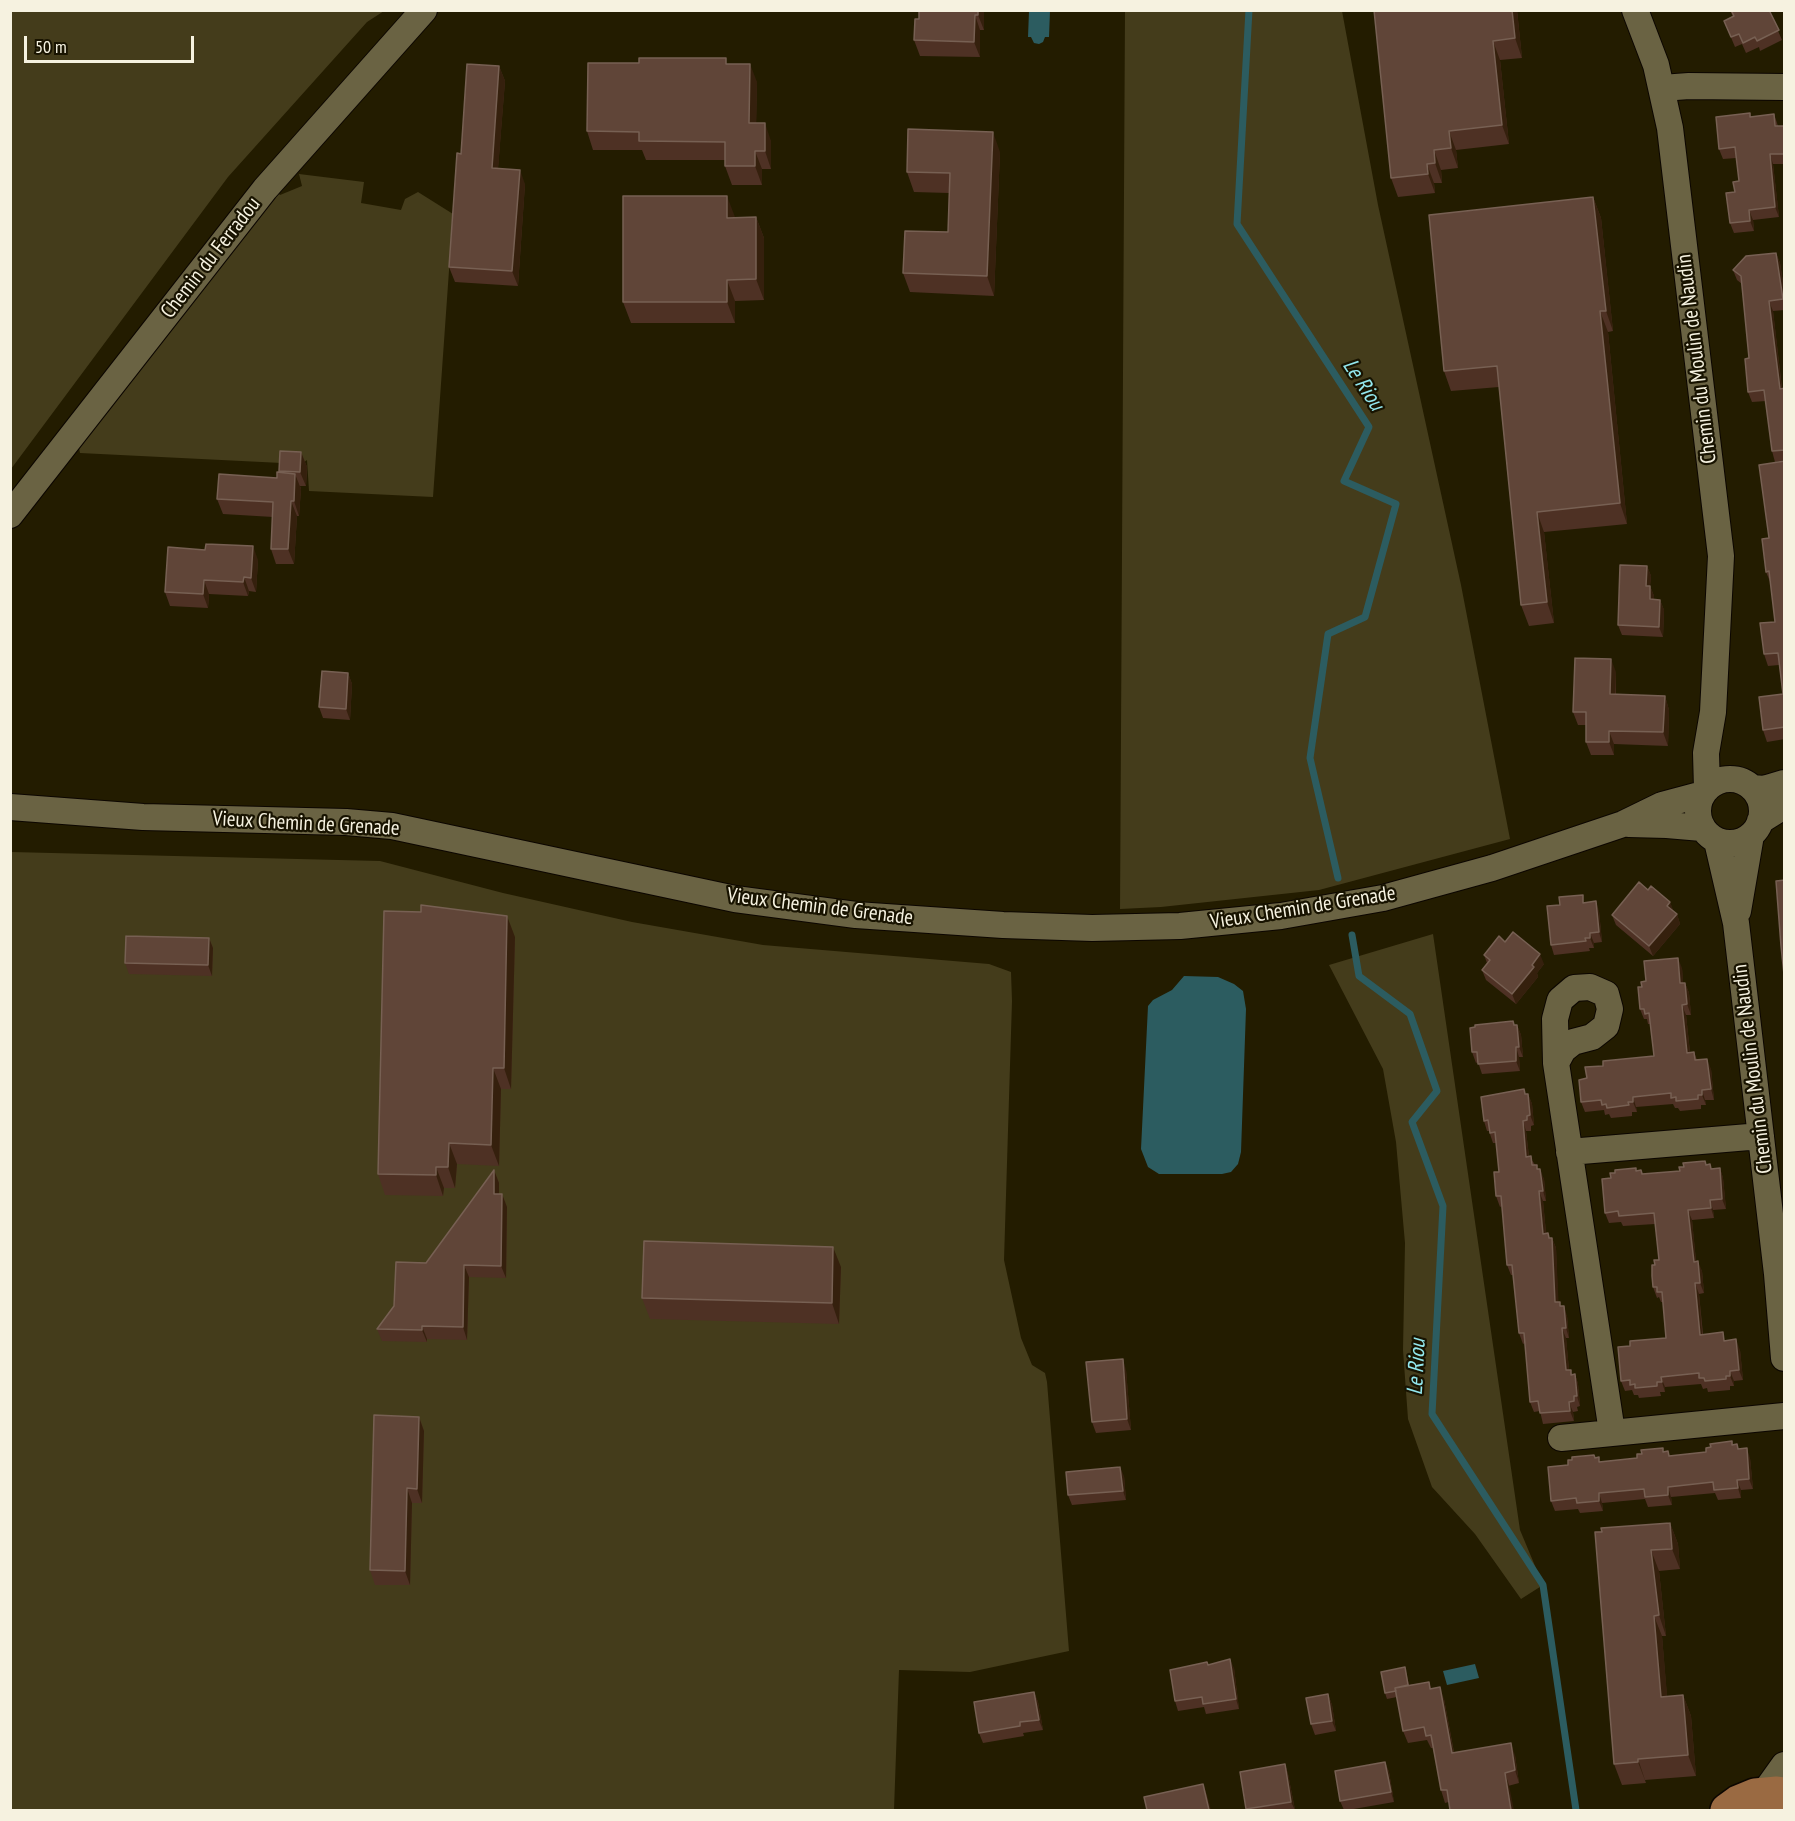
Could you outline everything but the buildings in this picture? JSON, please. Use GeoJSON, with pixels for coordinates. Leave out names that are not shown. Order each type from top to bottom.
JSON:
{"type":"FeatureCollection","features":[{"type":"Feature","properties":{"kind":"main road"},"geometry":{"type":"LineString","coordinates":[[1727,1810],[1746,1798],[1774,1794]]}},
{"type":"Feature","properties":{"kind":"street","name":"Chemin du Ferradou"},"geometry":{"type":"LineString","coordinates":[[10,515],[265,189],[424,10]]}},
{"type":"Feature","properties":{"kind":"street","name":"Chemin du Moulin de Naudin"},"geometry":{"type":"LineString","coordinates":[[1635,10],[1662,88],[1671,140],[1721,556],[1713,712],[1706,753],[1705,792]]}},
{"type":"Feature","properties":{"kind":"street"},"geometry":{"type":"LineString","coordinates":[[1662,88],[1785,87]]}},
{"type":"Feature","properties":{"kind":"street","name":"Chemin du Moulin de Naudin"},"geometry":{"type":"LineString","coordinates":[[1713,712],[1719,750],[1742,784]]}},
{"type":"Feature","properties":{"kind":"street"},"geometry":{"type":"LineString","coordinates":[[1785,783],[1764,789],[1742,784],[1715,783],[1705,792],[1698,805],[1698,817],[1709,834],[1734,843],[1785,806]]}},
{"type":"Feature","properties":{"kind":"street"},"geometry":{"type":"LineString","coordinates":[[1742,784],[1761,803],[1756,828]]}},
{"type":"Feature","properties":{"kind":"street","name":"Vieux Chemin de Grenade"},"geometry":{"type":"LineString","coordinates":[[10,807],[143,818],[346,822],[392,826],[735,898],[856,915],[1004,925],[1092,928],[1180,926],[1281,916],[1394,895],[1492,868],[1623,824],[1662,805],[1705,792]]}},
{"type":"Feature","properties":{"kind":"street","name":"Vieux Chemin de Grenade"},"geometry":{"type":"LineString","coordinates":[[1623,824],[1667,825],[1709,834]]}},
{"type":"Feature","properties":{"kind":"street","name":"Chemin du Moulin de Naudin"},"geometry":{"type":"LineString","coordinates":[[1736,924],[1756,828]]}},
{"type":"Feature","properties":{"kind":"street","name":"Chemin du Moulin de Naudin"},"geometry":{"type":"LineString","coordinates":[[1709,834],[1736,924],[1761,1136],[1781,1274],[1785,1358]]}},
{"type":"Feature","properties":{"kind":"street"},"geometry":{"type":"LineString","coordinates":[[1556,1063],[1612,1432]]}},
{"type":"Feature","properties":{"kind":"street"},"geometry":{"type":"LineString","coordinates":[[1569,1152],[1761,1136]]}},
{"type":"Feature","properties":{"kind":"street"},"geometry":{"type":"LineString","coordinates":[[1561,1438],[1785,1416]]}},
{"type":"Feature","properties":{"kind":"street"},"geometry":{"type":"LineString","coordinates":[[1774,1794],[1785,1765]]}},
{"type":"Feature","properties":{"kind":"shaded area"},"geometry":{"type":"Polygon","coordinates":[[[11,10],[384,11],[367,22],[228,177],[11,469],[11,10]]]}},
{"type":"Feature","properties":{"kind":"shaded area"},"geometry":{"type":"Polygon","coordinates":[[[1125,11],[1342,11],[1378,205],[1461,585],[1510,839],[1319,890],[1161,907],[1120,909],[1125,11]]]}},
{"type":"Feature","properties":{"kind":"shaded area"},"geometry":{"type":"Polygon","coordinates":[[[299,174],[364,182],[361,203],[401,210],[405,199],[418,192],[453,214],[433,497],[309,491],[307,460],[302,464],[80,453],[79,448],[87,431],[276,191],[280,195],[302,186],[299,174]]]}},
{"type":"Feature","properties":{"kind":"shaded area"},"geometry":{"type":"Polygon","coordinates":[[[11,852],[380,861],[503,893],[632,922],[763,945],[989,964],[1011,972],[1004,1260],[1021,1338],[1032,1365],[1045,1373],[1047,1382],[1069,1651],[970,1672],[899,1670],[894,1810],[11,1810],[11,852]]]}},
{"type":"Feature","properties":{"kind":"shaded area"},"geometry":{"type":"Polygon","coordinates":[[[1433,934],[1520,1530],[1543,1585],[1521,1599],[1475,1534],[1432,1487],[1408,1419],[1403,1350],[1405,1243],[1396,1142],[1383,1069],[1329,965],[1433,934]]]}},
{"type":"Feature","properties":{"kind":"water"},"geometry":{"type":"Polygon","coordinates":[[[1029,11],[1050,11],[1049,37],[1045,37],[1039,44],[1034,43],[1031,37],[1028,37],[1029,11]]]}},
{"type":"Feature","properties":{"kind":"water"},"geometry":{"type":"Polygon","coordinates":[[[1184,976],[1218,977],[1243,991],[1246,1009],[1241,1152],[1238,1164],[1231,1172],[1222,1174],[1159,1174],[1148,1167],[1141,1149],[1148,1006],[1153,1000],[1172,990],[1184,976]]]}},
{"type":"Feature","properties":{"kind":"water"},"geometry":{"type":"Polygon","coordinates":[[[1475,1664],[1479,1678],[1447,1685],[1443,1671],[1475,1664]]]}},
{"type":"Feature","properties":{"kind":"waterway","name":"Le Riou"},"geometry":{"type":"LineString","coordinates":[[1249,10],[1237,224],[1369,427],[1344,481],[1396,504],[1365,617],[1328,634],[1310,758],[1338,878]]}},
{"type":"Feature","properties":{"kind":"waterway","name":"Le Riou"},"geometry":{"type":"LineString","coordinates":[[1352,935],[1359,976],[1410,1014],[1437,1091],[1412,1122],[1443,1206],[1432,1414],[1543,1585],[1576,1810]]}}]}
